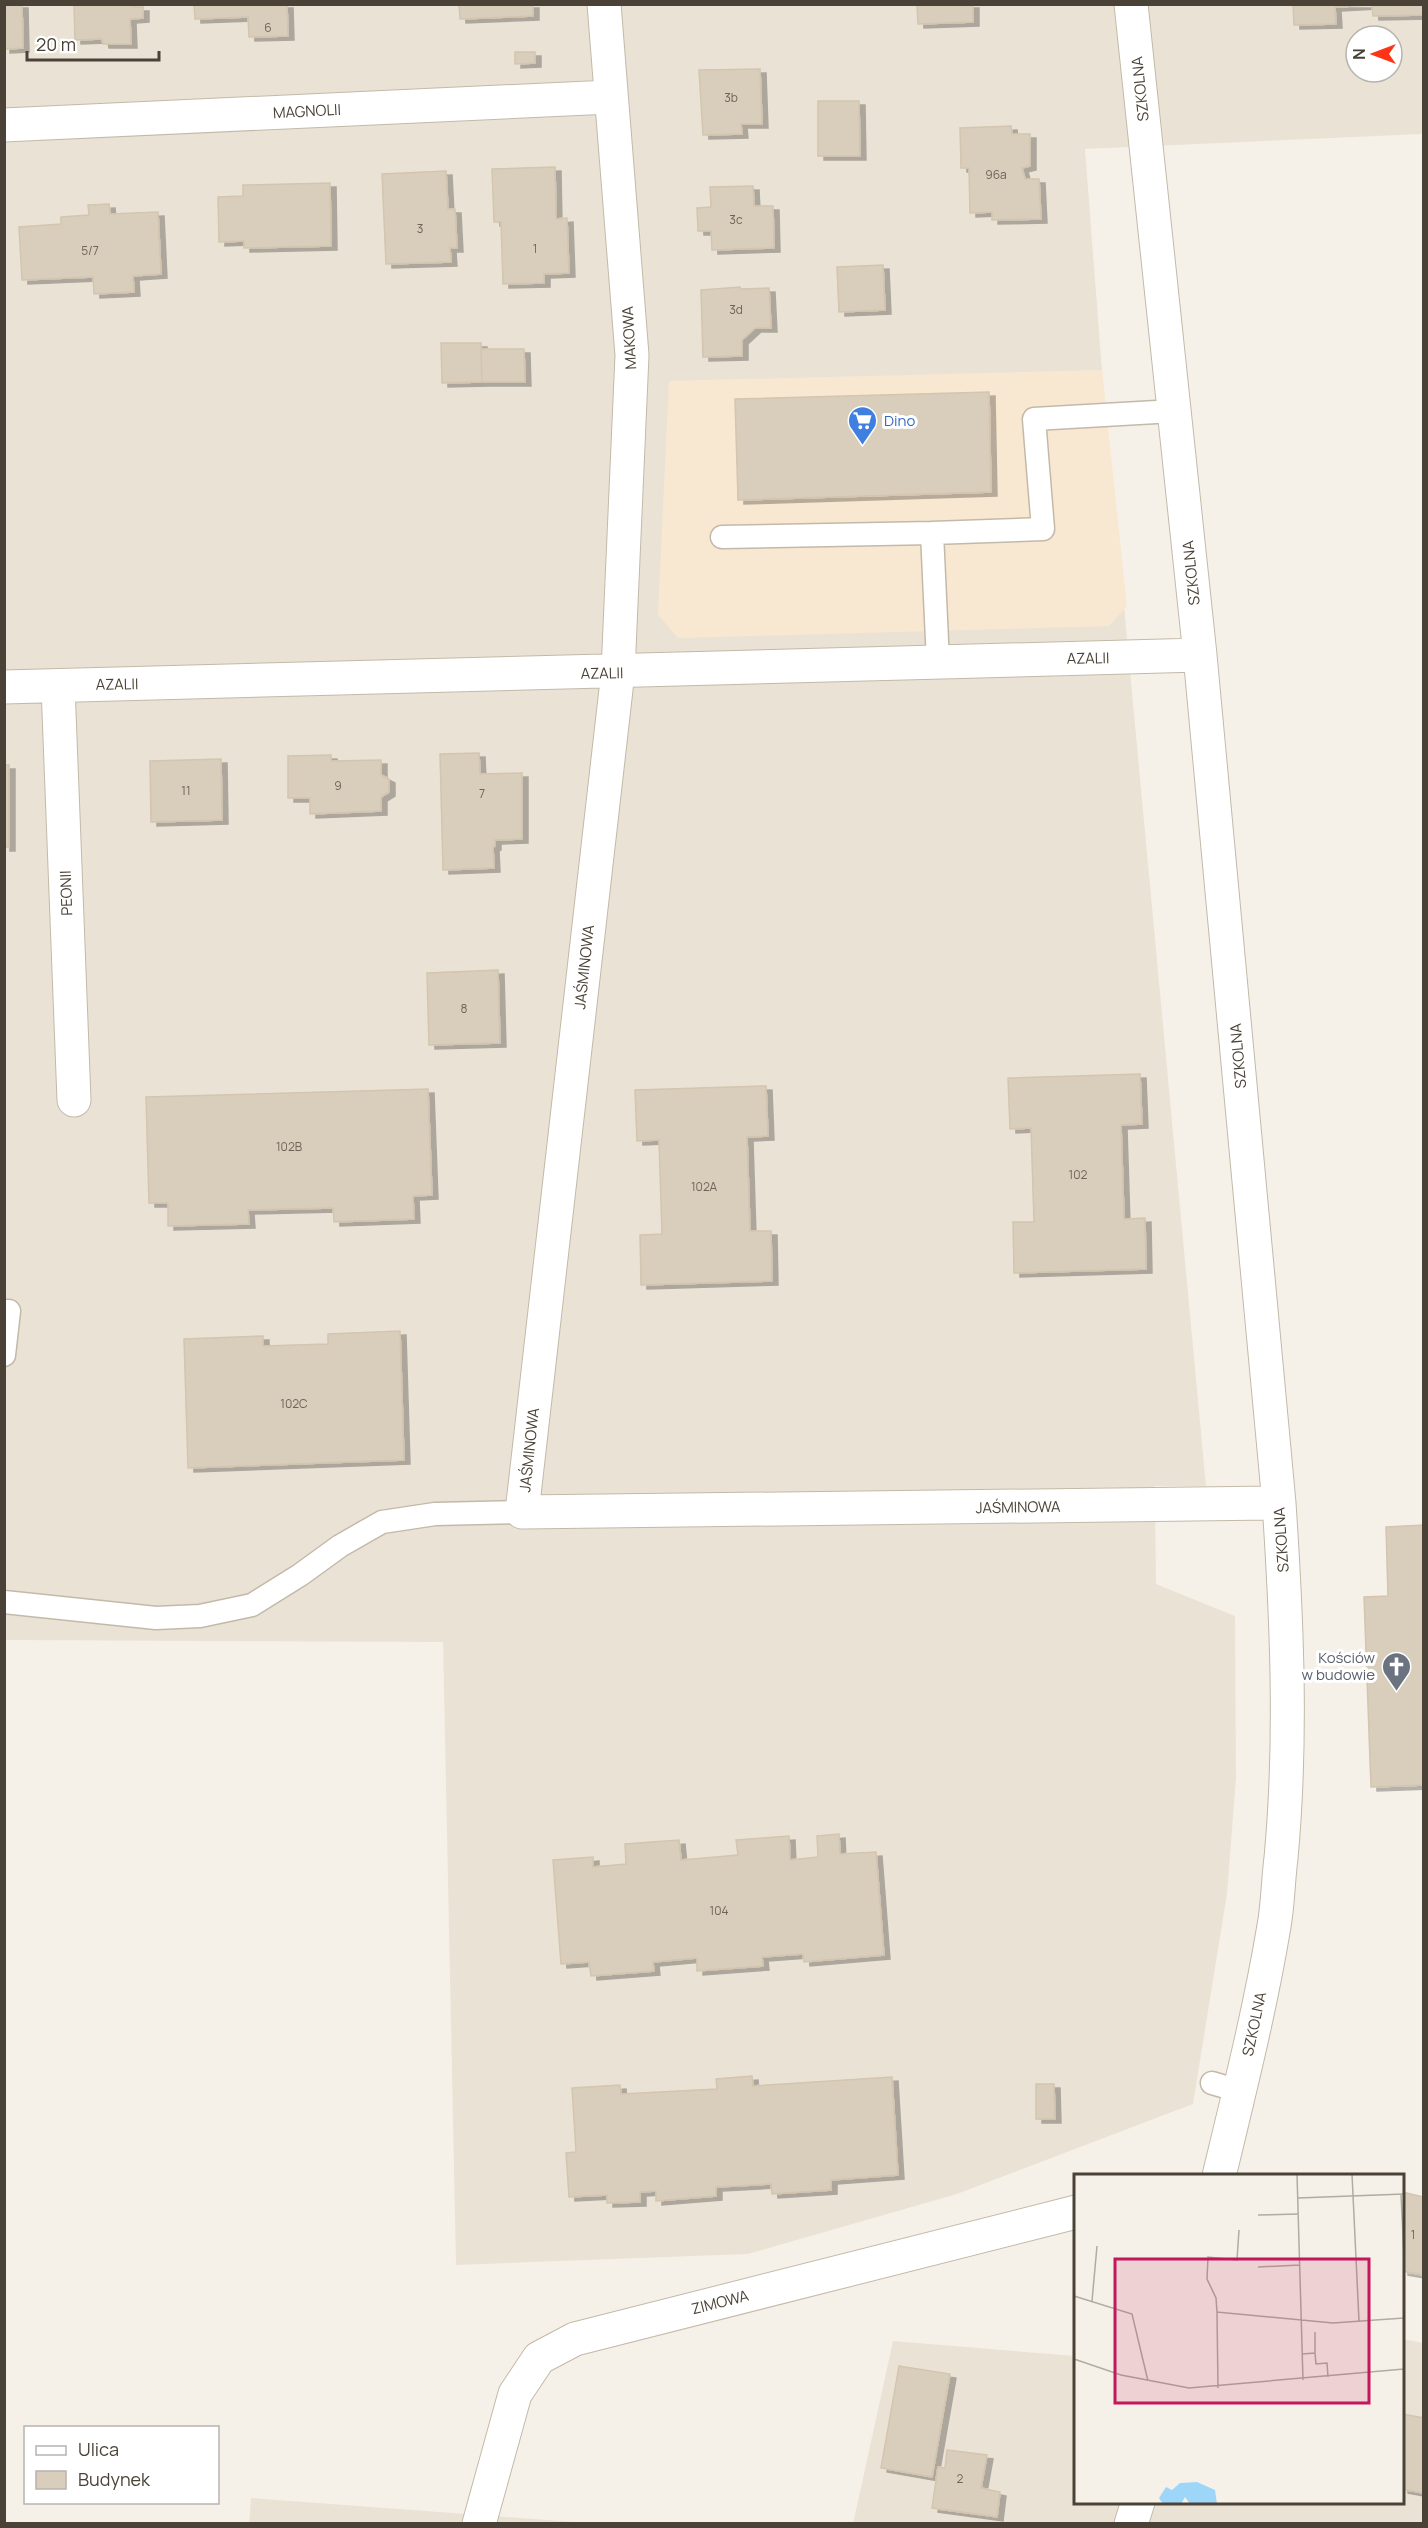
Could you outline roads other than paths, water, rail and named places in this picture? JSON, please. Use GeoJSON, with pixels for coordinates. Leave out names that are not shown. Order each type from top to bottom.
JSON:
{"type":"FeatureCollection","features":[{"type":"Feature","properties":{"kind":"street","name":"MAKOWA"},"geometry":{"type":"LineString","coordinates":[[604,4],[632,355],[618,672]]}},
{"type":"Feature","properties":{"kind":"street","name":"SZKOLNA"},"geometry":{"type":"LineString","coordinates":[[1131,4],[1200,655],[1279,1503],[1289,1711],[1287,1797],[1274,1925],[1229,2094],[1219,2174]]}},
{"type":"Feature","properties":{"kind":"street","name":"MAGNOLII"},"geometry":{"type":"LineString","coordinates":[[4,125],[610,98]]}},
{"type":"Feature","properties":{"kind":"street","name":"AZALII"},"geometry":{"type":"LineString","coordinates":[[4,687],[1200,655]]}},
{"type":"Feature","properties":{"kind":"street","name":"JAŚMINOWA"},"geometry":{"type":"LineString","coordinates":[[618,672],[522,1512],[1279,1503]]}},
{"type":"Feature","properties":{"kind":"street","name":"PEONII"},"geometry":{"type":"LineString","coordinates":[[58,686],[74,1100]]}},
{"type":"Feature","properties":{"kind":"street","name":"ZIMOWA"},"geometry":{"type":"LineString","coordinates":[[479,2523],[515,2394],[539,2358],[575,2339],[1074,2213]]}},
{"type":"Feature","properties":{"kind":"street"},"geometry":{"type":"LineString","coordinates":[[1131,2523],[1137,2504]]}},
{"type":"Feature","properties":{"kind":"lane"},"geometry":{"type":"LineString","coordinates":[[722,537],[1043,529],[1034,419],[1174,411]]}},
{"type":"Feature","properties":{"kind":"lane"},"geometry":{"type":"LineString","coordinates":[[932,533],[938,662]]}},
{"type":"Feature","properties":{"kind":"lane"},"geometry":{"type":"LineString","coordinates":[[4,1311],[9,1311],[4,1355]]}},
{"type":"Feature","properties":{"kind":"lane"},"geometry":{"type":"LineString","coordinates":[[4,1602],[156,1618],[200,1616],[252,1605],[300,1575],[340,1546],[382,1522],[435,1514],[522,1512]]}},
{"type":"Feature","properties":{"kind":"place","name":"Dino"},"geometry":{"type":"Point","coordinates":[863,446]}},
{"type":"Feature","properties":{"kind":"place","name":"Kościów w budowie"},"geometry":{"type":"Point","coordinates":[1396,1692]}}]}
